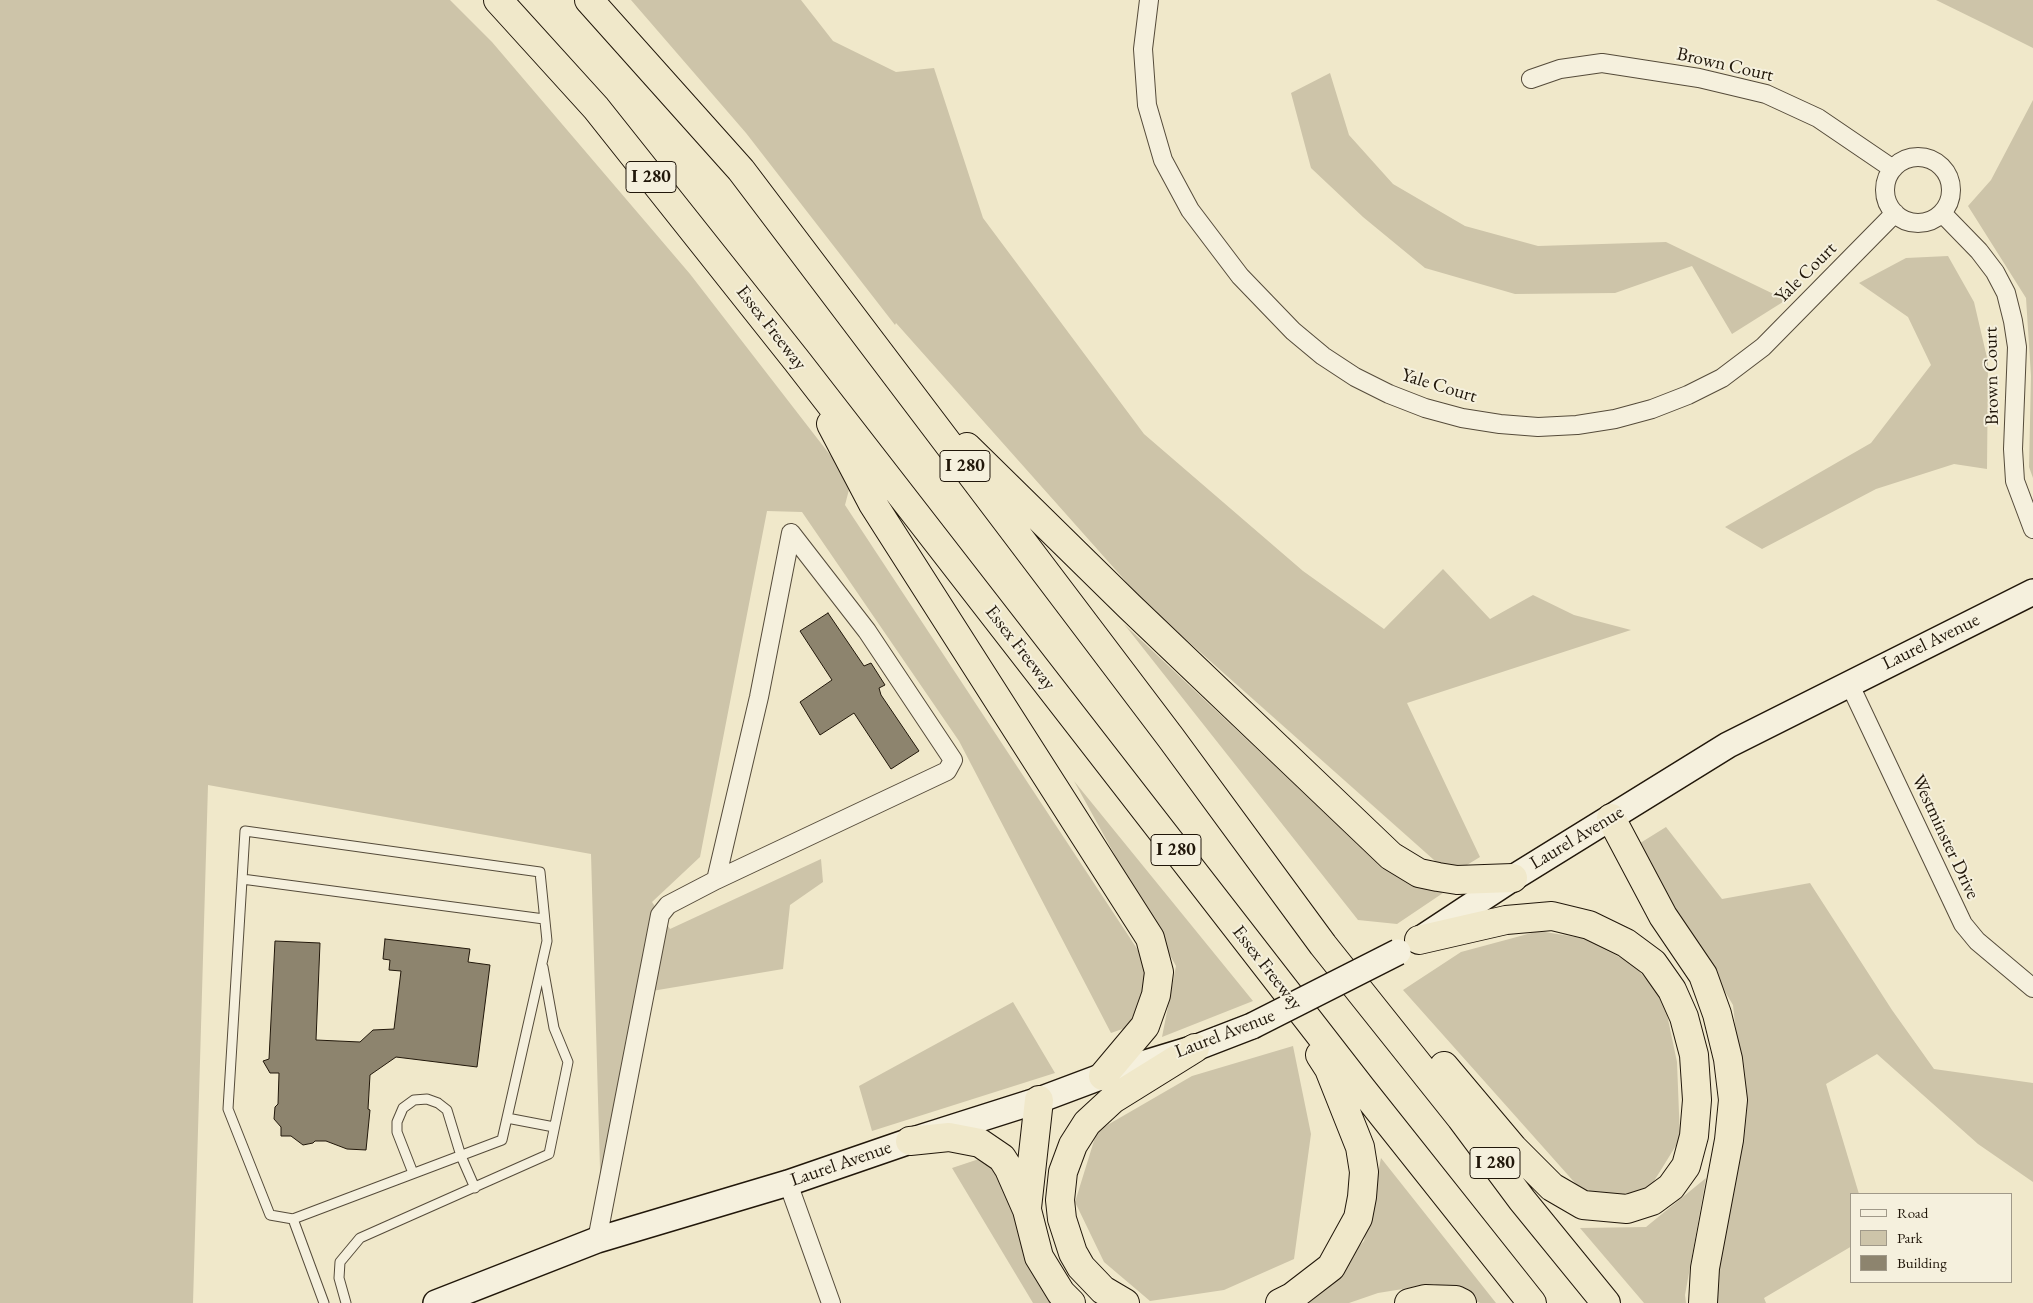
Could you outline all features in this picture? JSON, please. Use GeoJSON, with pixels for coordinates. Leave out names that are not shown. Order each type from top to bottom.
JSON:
{"type":"FeatureCollection","features":[{"type":"Feature","properties":{"kind":"highway","name":"Essex Freeway"},"geometry":{"type":"LineString","coordinates":[[498,0],[596,108],[797,360],[1251,947],[1532,1303]]}},
{"type":"Feature","properties":{"kind":"highway","name":"I 280"},"geometry":{"type":"LineString","coordinates":[[589,0],[741,170],[1165,730],[1323,945],[1461,1118],[1522,1200],[1606,1303]]}},
{"type":"Feature","properties":{"kind":"highway"},"geometry":{"type":"LineString","coordinates":[[797,360],[873,504],[1150,938],[1159,972],[1156,995],[1145,1026],[1103,1076]]}},
{"type":"Feature","properties":{"kind":"highway"},"geometry":{"type":"LineString","coordinates":[[904,386],[1129,606],[1391,856],[1419,873],[1438,878],[1457,880],[1513,878]]}},
{"type":"Feature","properties":{"kind":"highway"},"geometry":{"type":"LineString","coordinates":[[1611,818],[1663,916],[1703,975],[1717,1014],[1728,1059],[1732,1100],[1729,1140],[1705,1268],[1703,1303]]}},
{"type":"Feature","properties":{"kind":"highway"},"geometry":{"type":"LineString","coordinates":[[1270,874],[1331,936],[1513,1148],[1552,1187],[1583,1205],[1627,1209],[1652,1201],[1671,1187],[1686,1166],[1694,1136],[1697,1100],[1694,1055],[1681,1010],[1672,990],[1653,963],[1626,943],[1589,925],[1552,916],[1506,920],[1409,946]]}},
{"type":"Feature","properties":{"kind":"highway"},"geometry":{"type":"LineString","coordinates":[[1251,947],[1329,1069],[1360,1146],[1364,1172],[1358,1218],[1341,1252],[1322,1276],[1280,1303]]}},
{"type":"Feature","properties":{"kind":"highway"},"geometry":{"type":"LineString","coordinates":[[1125,1303],[1098,1284],[1081,1267],[1073,1253],[1062,1219],[1060,1186],[1063,1172],[1073,1145],[1087,1123],[1113,1099],[1195,1048]]}},
{"type":"Feature","properties":{"kind":"highway"},"geometry":{"type":"LineString","coordinates":[[1027,1210],[1039,1100]]}},
{"type":"Feature","properties":{"kind":"highway"},"geometry":{"type":"LineString","coordinates":[[910,1141],[950,1137],[980,1144],[992,1150],[1007,1163],[1027,1210],[1039,1257],[1049,1276],[1071,1303]]}},
{"type":"Feature","properties":{"kind":"highway"},"geometry":{"type":"LineString","coordinates":[[1408,1303],[1425,1299],[1456,1300],[1462,1303]]}},
{"type":"Feature","properties":{"kind":"main road","name":"Laurel Avenue"},"geometry":{"type":"LineString","coordinates":[[436,1303],[597,1240],[788,1183],[910,1141],[1039,1100],[1103,1076],[1195,1048],[1252,1026],[1409,946],[1513,878],[1728,744],[2033,592]]}},
{"type":"Feature","properties":{"kind":"street","name":"Yale Court"},"geometry":{"type":"LineString","coordinates":[[1149,0],[1142,49],[1147,105],[1163,160],[1190,210],[1240,276],[1293,332],[1323,356],[1355,377],[1389,394],[1425,408],[1462,418],[1500,424],[1548,426],[1615,419],[1652,409],[1688,395],[1722,378],[1764,347],[1895,213]]}},
{"type":"Feature","properties":{"kind":"street","name":"Brown Court"},"geometry":{"type":"LineString","coordinates":[[1531,79],[1560,68],[1602,63],[1699,78],[1766,94],[1818,118],[1893,169]]}},
{"type":"Feature","properties":{"kind":"street"},"geometry":{"type":"LineString","coordinates":[[1915,157],[1925,158],[1940,166],[1950,184],[1949,199],[1942,212],[1934,219],[1921,223],[1910,222],[1895,213],[1885,196],[1886,182],[1893,169],[1905,159],[1915,157]]}},
{"type":"Feature","properties":{"kind":"street","name":"Brown Court"},"geometry":{"type":"LineString","coordinates":[[1942,212],[1995,272],[2006,293],[2017,347],[2013,449],[2016,481],[2033,530]]}},
{"type":"Feature","properties":{"kind":"street"},"geometry":{"type":"LineString","coordinates":[[597,1240],[660,915],[668,906],[716,880],[947,771],[952,760],[867,631],[791,533],[760,697],[716,880]]}},
{"type":"Feature","properties":{"kind":"street","name":"Westminster Drive"},"geometry":{"type":"LineString","coordinates":[[1849,683],[1963,924],[1977,941],[2033,988]]}},
{"type":"Feature","properties":{"kind":"street"},"geometry":{"type":"LineString","coordinates":[[788,1183],[831,1303]]}},
{"type":"Feature","properties":{"kind":"lane"},"geometry":{"type":"LineString","coordinates":[[245,831],[540,872],[547,941],[502,1140],[293,1218],[270,1215],[228,1109],[242,879],[245,831]]}},
{"type":"Feature","properties":{"kind":"lane"},"geometry":{"type":"LineString","coordinates":[[242,879],[544,919]]}},
{"type":"Feature","properties":{"kind":"lane"},"geometry":{"type":"LineString","coordinates":[[346,1303],[339,1278],[340,1262],[360,1238],[548,1154],[568,1062],[554,1028],[542,961]]}},
{"type":"Feature","properties":{"kind":"lane"},"geometry":{"type":"LineString","coordinates":[[413,1173],[397,1132],[397,1122],[403,1108],[414,1100],[427,1099],[438,1103],[447,1110],[475,1188]]}},
{"type":"Feature","properties":{"kind":"lane"},"geometry":{"type":"LineString","coordinates":[[507,1118],[554,1127]]}},
{"type":"Feature","properties":{"kind":"lane"},"geometry":{"type":"LineString","coordinates":[[293,1218],[324,1303]]}},
{"type":"Feature","properties":{"kind":"green space"},"geometry":{"type":"Polygon","coordinates":[[[0,0],[450,0],[492,42],[690,274],[851,482],[845,505],[1153,973],[1128,1027],[1111,1033],[959,741],[802,512],[767,511],[700,857],[652,902],[670,929],[821,859],[823,882],[790,905],[783,969],[640,993],[601,1204],[591,854],[208,785],[193,1303],[0,1303],[0,0]]]}},
{"type":"Feature","properties":{"kind":"green space"},"geometry":{"type":"Polygon","coordinates":[[[631,0],[801,0],[833,41],[896,72],[934,68],[983,218],[1144,434],[1303,571],[1384,629],[1443,569],[1490,619],[1533,595],[1574,615],[1631,630],[1407,703],[1480,857],[1462,868],[1443,868],[1146,604],[896,323],[895,325],[746,133],[631,0]]]}},
{"type":"Feature","properties":{"kind":"green space"},"geometry":{"type":"Polygon","coordinates":[[[1936,0],[2033,0],[2033,48],[1987,25],[1936,0]]]}},
{"type":"Feature","properties":{"kind":"green space"},"geometry":{"type":"Polygon","coordinates":[[[1330,73],[1349,135],[1393,184],[1465,226],[1538,246],[1666,242],[1786,300],[1732,334],[1692,266],[1615,293],[1515,294],[1425,268],[1363,217],[1311,168],[1291,93],[1330,73]]]}},
{"type":"Feature","properties":{"kind":"green space"},"geometry":{"type":"Polygon","coordinates":[[[2033,100],[2033,478],[2029,467],[2031,376],[2026,298],[1968,206],[1991,180],[2033,100]]]}},
{"type":"Feature","properties":{"kind":"green space"},"geometry":{"type":"Polygon","coordinates":[[[1948,256],[1974,302],[1988,362],[1987,469],[1954,464],[1876,489],[1762,549],[1725,527],[1871,443],[1931,365],[1908,317],[1859,283],[1906,258],[1948,256]]]}},
{"type":"Feature","properties":{"kind":"green space"},"geometry":{"type":"Polygon","coordinates":[[[1124,624],[1379,864],[1443,893],[1397,924],[1358,920],[1124,624]]]}},
{"type":"Feature","properties":{"kind":"green space"},"geometry":{"type":"Polygon","coordinates":[[[1074,781],[1253,1001],[1162,1037],[1176,966],[1074,781]]]}},
{"type":"Feature","properties":{"kind":"green space"},"geometry":{"type":"Polygon","coordinates":[[[1666,827],[1722,899],[1810,883],[1892,1010],[1934,1069],[2033,1083],[2033,1182],[1978,1144],[1877,1054],[1826,1084],[1859,1193],[1850,1193],[1850,1247],[1764,1298],[1766,1303],[1713,1303],[1745,1116],[1733,1005],[1637,845],[1666,827]]]}},
{"type":"Feature","properties":{"kind":"green space"},"geometry":{"type":"Polygon","coordinates":[[[1539,931],[1582,938],[1633,964],[1664,1000],[1677,1062],[1680,1139],[1651,1186],[1620,1199],[1584,1193],[1403,990],[1461,952],[1539,931]]]}},
{"type":"Feature","properties":{"kind":"green space"},"geometry":{"type":"Polygon","coordinates":[[[1013,1002],[1055,1073],[872,1131],[859,1086],[1013,1002]]]}},
{"type":"Feature","properties":{"kind":"green space"},"geometry":{"type":"Polygon","coordinates":[[[1293,1046],[1311,1134],[1294,1259],[1224,1290],[1150,1301],[1104,1262],[1075,1202],[1097,1131],[1192,1076],[1293,1046]]]}},
{"type":"Feature","properties":{"kind":"green space"},"geometry":{"type":"Polygon","coordinates":[[[982,1158],[995,1162],[1061,1303],[1033,1303],[952,1168],[982,1158]]]}},
{"type":"Feature","properties":{"kind":"green space"},"geometry":{"type":"Polygon","coordinates":[[[1381,1158],[1496,1303],[1480,1303],[1434,1284],[1378,1293],[1349,1303],[1308,1303],[1364,1241],[1381,1158]]]}},
{"type":"Feature","properties":{"kind":"green space"},"geometry":{"type":"Polygon","coordinates":[[[1706,1178],[1685,1295],[1686,1303],[1644,1303],[1580,1228],[1646,1227],[1706,1178]]]}},
{"type":"Feature","properties":{"kind":"building"},"geometry":{"type":"Polygon","coordinates":[[[828,613],[864,666],[871,663],[885,685],[879,688],[881,695],[919,751],[891,769],[854,713],[820,735],[800,702],[832,680],[800,631],[828,613]]]}},
{"type":"Feature","properties":{"kind":"building"},"geometry":{"type":"Polygon","coordinates":[[[385,939],[470,949],[468,962],[490,965],[477,1067],[396,1057],[370,1075],[368,1109],[370,1110],[366,1150],[347,1149],[326,1141],[315,1141],[303,1145],[291,1136],[281,1136],[281,1127],[274,1119],[275,1107],[278,1104],[279,1073],[270,1073],[263,1061],[269,1059],[275,941],[320,943],[316,1040],[360,1042],[373,1030],[394,1029],[401,971],[389,970],[390,960],[383,959],[385,939]]]}}]}
